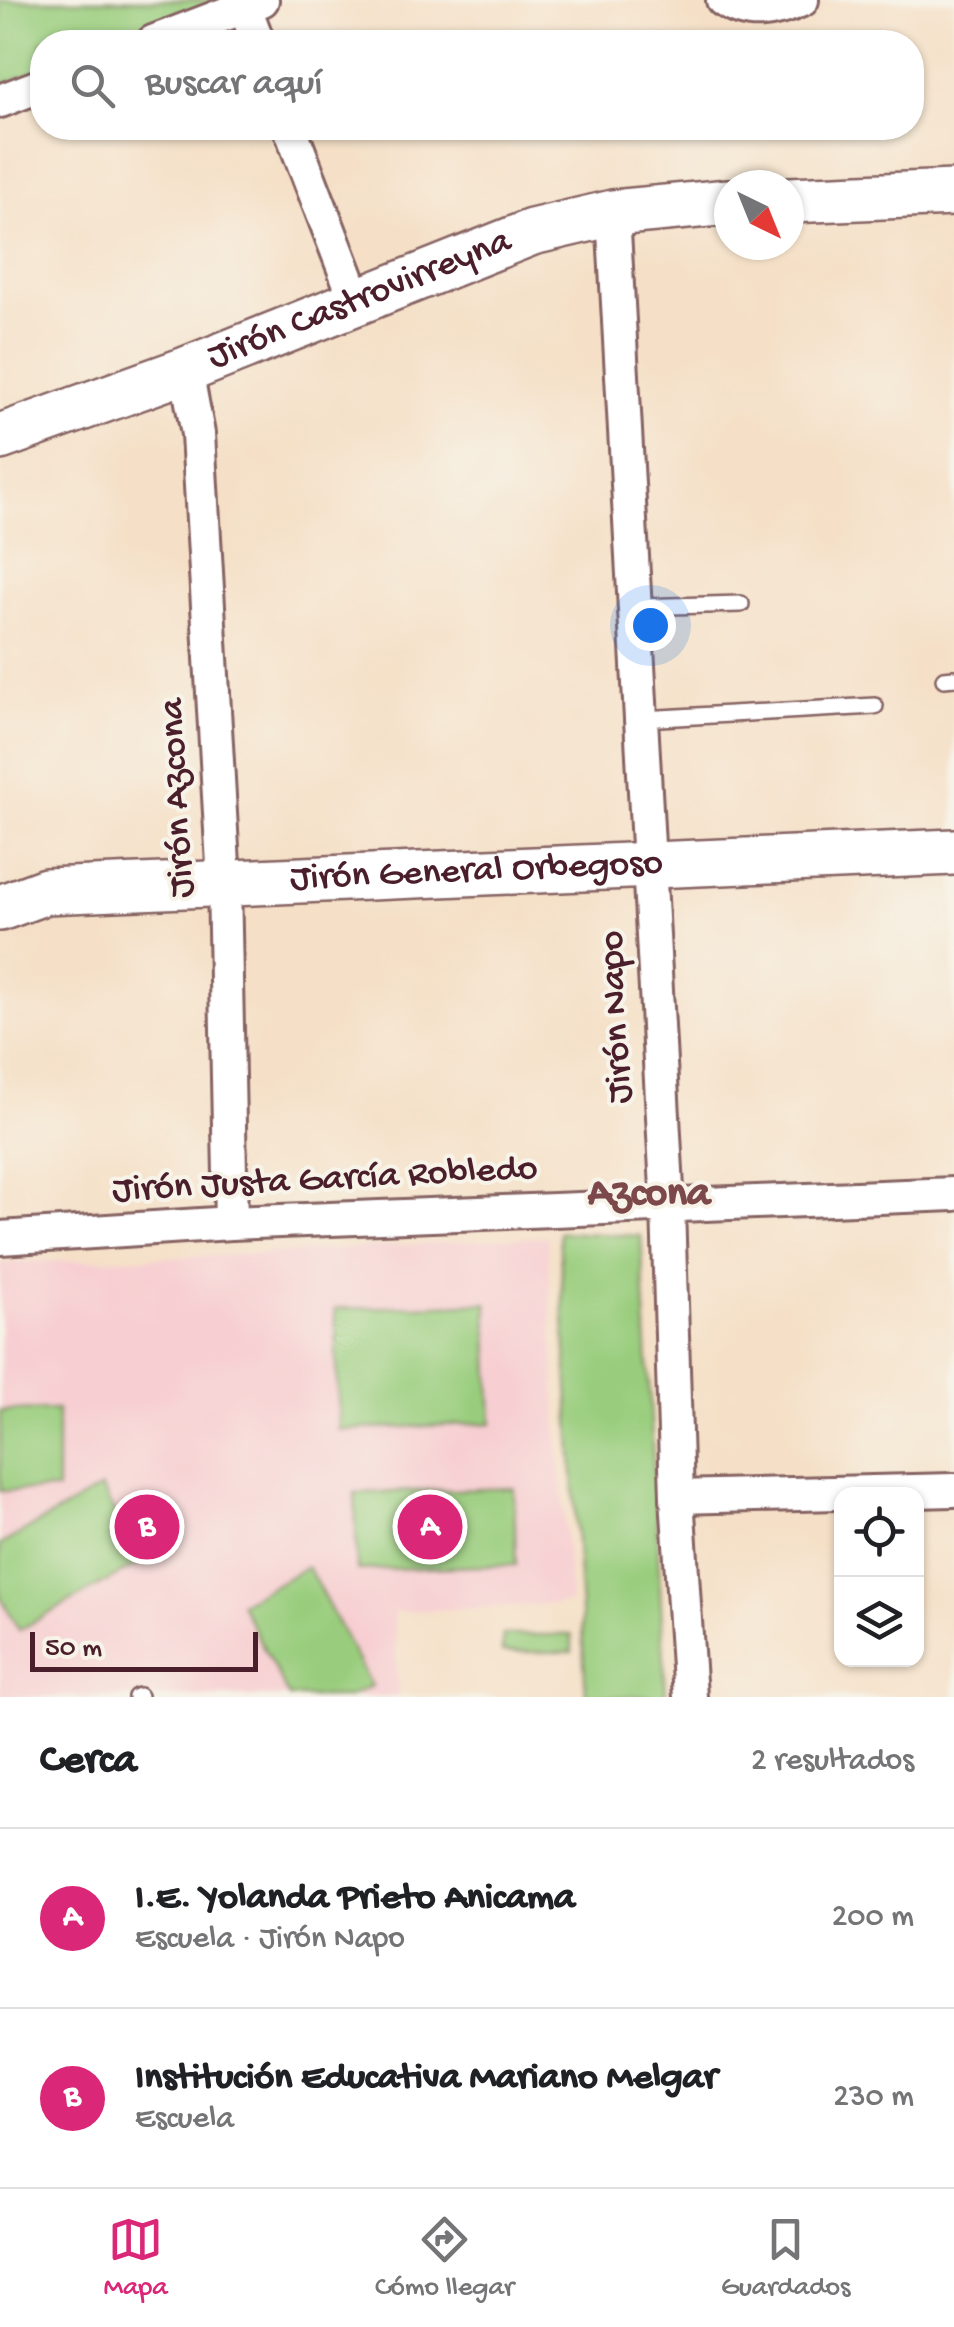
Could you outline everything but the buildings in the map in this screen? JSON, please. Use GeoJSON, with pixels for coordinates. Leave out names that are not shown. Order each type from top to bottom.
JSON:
{"type":"FeatureCollection","features":[{"type":"Feature","properties":{"kind":"street"},"geometry":{"type":"LineString","coordinates":[[723,0],[735,9],[758,13],[802,0]]}},
{"type":"Feature","properties":{"kind":"street"},"geometry":{"type":"LineString","coordinates":[[181,30],[249,2],[255,30]]}},
{"type":"Feature","properties":{"kind":"street"},"geometry":{"type":"LineString","coordinates":[[0,101],[30,89]]}},
{"type":"Feature","properties":{"kind":"street"},"geometry":{"type":"LineString","coordinates":[[295,140],[356,300]]}},
{"type":"Feature","properties":{"kind":"street"},"geometry":{"type":"LineString","coordinates":[[804,199],[954,193]]}},
{"type":"Feature","properties":{"kind":"street","name":"Jirón Castrovirreyna"},"geometry":{"type":"LineString","coordinates":[[0,437],[186,370],[532,232],[613,212],[714,203]]}},
{"type":"Feature","properties":{"kind":"street","name":"Jirón Napo"},"geometry":{"type":"LineString","coordinates":[[613,212],[668,1207],[677,1496],[690,1697]]}},
{"type":"Feature","properties":{"kind":"street","name":"Jirón Azcona"},"geometry":{"type":"LineString","coordinates":[[186,370],[198,434],[224,882],[232,1223]]}},
{"type":"Feature","properties":{"kind":"street","name":"Jirón General Orbegoso"},"geometry":{"type":"LineString","coordinates":[[0,908],[46,892],[954,852]]}},
{"type":"Feature","properties":{"kind":"street","name":"Jirón Justa García Robledo"},"geometry":{"type":"LineString","coordinates":[[0,1238],[232,1223],[954,1194]]}},
{"type":"Feature","properties":{"kind":"street"},"geometry":{"type":"LineString","coordinates":[[924,1491],[954,1490]]}},
{"type":"Feature","properties":{"kind":"street"},"geometry":{"type":"LineString","coordinates":[[677,1496],[834,1494]]}},
{"type":"Feature","properties":{"kind":"lane"},"geometry":{"type":"LineString","coordinates":[[636,607],[742,604]]}},
{"type":"Feature","properties":{"kind":"lane"},"geometry":{"type":"LineString","coordinates":[[642,719],[875,706]]}},
{"type":"Feature","properties":{"kind":"shaded area"},"geometry":{"type":"Polygon","coordinates":[[[547,1236],[571,1603],[394,1612],[398,1697],[0,1697],[0,1263],[265,1254],[547,1236]]]}},
{"type":"Feature","properties":{"kind":"green space"},"geometry":{"type":"Polygon","coordinates":[[[0,0],[227,0],[146,30],[30,30],[30,74],[0,85],[0,0]]]}},
{"type":"Feature","properties":{"kind":"green space"},"geometry":{"type":"Polygon","coordinates":[[[559,1232],[641,1236],[666,1697],[586,1697],[559,1232]]]}},
{"type":"Feature","properties":{"kind":"green space"},"geometry":{"type":"Polygon","coordinates":[[[487,1303],[492,1423],[339,1430],[335,1309],[487,1303]]]}},
{"type":"Feature","properties":{"kind":"green space"},"geometry":{"type":"Polygon","coordinates":[[[57,1410],[57,1490],[0,1491],[0,1411],[57,1410]]]}},
{"type":"Feature","properties":{"kind":"green space"},"geometry":{"type":"Polygon","coordinates":[[[101,1488],[142,1562],[19,1630],[0,1596],[0,1545],[101,1488]]]}},
{"type":"Feature","properties":{"kind":"green space"},"geometry":{"type":"Polygon","coordinates":[[[514,1488],[516,1565],[357,1570],[355,1493],[514,1488]]]}},
{"type":"Feature","properties":{"kind":"green space"},"geometry":{"type":"Polygon","coordinates":[[[308,1567],[371,1686],[349,1697],[289,1697],[240,1603],[308,1567]]]}},
{"type":"Feature","properties":{"kind":"green space"},"geometry":{"type":"Polygon","coordinates":[[[503,1635],[572,1635],[572,1652],[502,1652],[503,1635]]]}},
{"type":"Feature","properties":{"kind":"place","name":"Institución Educativa Mariano Melgar"},"geometry":{"type":"Point","coordinates":[147,1527]}},
{"type":"Feature","properties":{"kind":"place","name":"I.E. Yolanda Prieto Anicama"},"geometry":{"type":"Point","coordinates":[430,1527]}},
{"type":"Feature","properties":{"kind":"district","name":"Azcona"},"geometry":{"type":"Point","coordinates":[649,1195]}}]}
